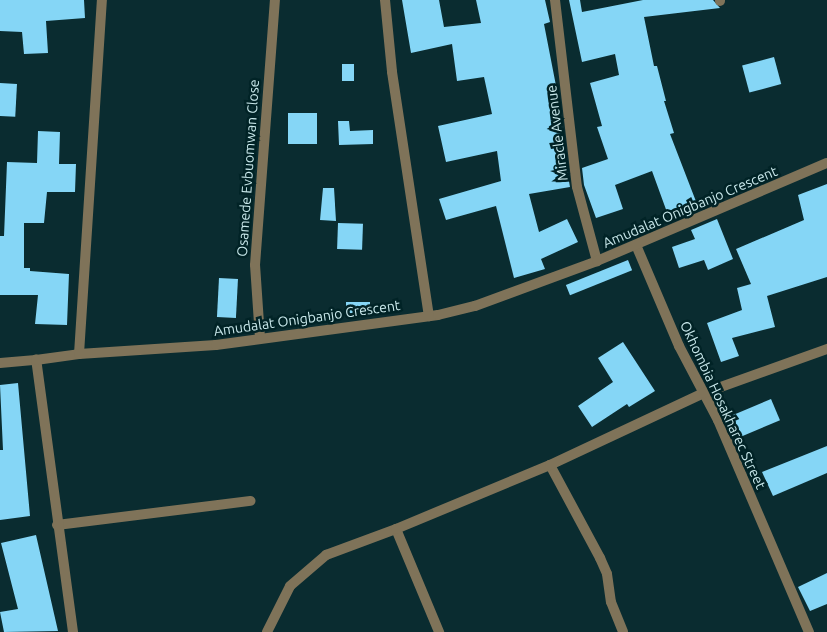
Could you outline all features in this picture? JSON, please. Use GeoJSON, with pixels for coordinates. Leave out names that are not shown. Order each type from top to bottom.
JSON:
{"type":"FeatureCollection","features":[{"type":"Feature","properties":{"kind":"street"},"geometry":{"type":"LineString","coordinates":[[79,354],[102,0]]}},
{"type":"Feature","properties":{"kind":"street","name":"Osamede Evbuomwan Close"},"geometry":{"type":"LineString","coordinates":[[260,338],[255,265],[274,0]]}},
{"type":"Feature","properties":{"kind":"street"},"geometry":{"type":"LineString","coordinates":[[385,0],[392,72],[429,316]]}},
{"type":"Feature","properties":{"kind":"street","name":"Miracle Avenue"},"geometry":{"type":"LineString","coordinates":[[555,0],[577,187],[597,261]]}},
{"type":"Feature","properties":{"kind":"street","name":"Amudalat Onigbanjo Crescent"},"geometry":{"type":"LineString","coordinates":[[0,363],[79,354],[216,345],[429,316],[475,306],[597,261],[827,162]]}},
{"type":"Feature","properties":{"kind":"street","name":"Okhombia Hosakharec Street"},"geometry":{"type":"LineString","coordinates":[[636,245],[653,291],[704,393],[809,632]]}},
{"type":"Feature","properties":{"kind":"street"},"geometry":{"type":"LineString","coordinates":[[267,632],[290,586],[303,572],[326,555],[396,530],[550,465],[704,393],[827,349]]}},
{"type":"Feature","properties":{"kind":"street"},"geometry":{"type":"LineString","coordinates":[[36,360],[73,632]]}},
{"type":"Feature","properties":{"kind":"street"},"geometry":{"type":"LineString","coordinates":[[550,465],[607,574],[611,602],[623,632]]}},
{"type":"Feature","properties":{"kind":"street"},"geometry":{"type":"LineString","coordinates":[[57,525],[252,501]]}},
{"type":"Feature","properties":{"kind":"street"},"geometry":{"type":"LineString","coordinates":[[396,530],[439,632]]}},
{"type":"Feature","properties":{"kind":"building"},"geometry":{"type":"Polygon","coordinates":[[[0,0],[84,0],[85,18],[46,21],[48,53],[24,54],[22,32],[0,31],[0,0]]]}},
{"type":"Feature","properties":{"kind":"building"},"geometry":{"type":"Polygon","coordinates":[[[402,0],[439,0],[444,27],[481,23],[476,0],[545,0],[550,22],[544,24],[558,96],[554,97],[570,187],[529,194],[539,232],[567,219],[578,242],[541,259],[545,269],[514,278],[496,206],[446,220],[439,199],[501,181],[497,151],[446,162],[438,126],[492,114],[484,77],[457,81],[452,44],[411,53],[402,0]]]}},
{"type":"Feature","properties":{"kind":"building"},"geometry":{"type":"Polygon","coordinates":[[[569,0],[580,0],[582,12],[643,0],[713,0],[720,8],[644,17],[654,66],[657,66],[666,101],[664,101],[674,133],[670,134],[697,204],[668,215],[652,171],[615,185],[623,209],[596,218],[584,185],[582,168],[608,159],[597,127],[602,126],[590,83],[619,75],[615,54],[582,62],[569,0]]]}},
{"type":"Feature","properties":{"kind":"building"},"geometry":{"type":"Polygon","coordinates":[[[774,57],[781,84],[749,93],[742,66],[774,57]]]}},
{"type":"Feature","properties":{"kind":"building"},"geometry":{"type":"Polygon","coordinates":[[[342,64],[354,64],[354,81],[342,81],[342,64]]]}},
{"type":"Feature","properties":{"kind":"building"},"geometry":{"type":"Polygon","coordinates":[[[0,83],[17,84],[15,117],[0,116],[0,83]]]}},
{"type":"Feature","properties":{"kind":"building"},"geometry":{"type":"Polygon","coordinates":[[[288,113],[317,113],[317,144],[288,144],[288,113]]]}},
{"type":"Feature","properties":{"kind":"building"},"geometry":{"type":"Polygon","coordinates":[[[338,121],[349,121],[350,131],[373,130],[373,144],[339,145],[338,121]]]}},
{"type":"Feature","properties":{"kind":"building"},"geometry":{"type":"Polygon","coordinates":[[[38,131],[60,132],[59,164],[76,164],[75,192],[47,192],[44,223],[24,223],[24,268],[30,268],[30,271],[69,274],[67,325],[35,324],[38,295],[0,295],[0,236],[4,236],[7,162],[37,163],[38,131]]]}},
{"type":"Feature","properties":{"kind":"building"},"geometry":{"type":"Polygon","coordinates":[[[827,184],[827,277],[767,296],[775,327],[732,338],[739,356],[721,362],[707,323],[742,310],[737,288],[751,284],[736,249],[804,220],[798,195],[827,184]]]}},
{"type":"Feature","properties":{"kind":"building"},"geometry":{"type":"Polygon","coordinates":[[[323,188],[334,188],[336,221],[320,220],[323,188]]]}},
{"type":"Feature","properties":{"kind":"building"},"geometry":{"type":"Polygon","coordinates":[[[717,219],[733,259],[708,270],[704,260],[679,268],[672,247],[695,239],[691,230],[717,219]]]}},
{"type":"Feature","properties":{"kind":"building"},"geometry":{"type":"Polygon","coordinates":[[[338,223],[363,224],[362,250],[337,249],[338,223]]]}},
{"type":"Feature","properties":{"kind":"building"},"geometry":{"type":"Polygon","coordinates":[[[628,260],[632,270],[570,295],[566,285],[628,260]]]}},
{"type":"Feature","properties":{"kind":"building"},"geometry":{"type":"Polygon","coordinates":[[[219,278],[238,279],[236,318],[217,317],[219,278]]]}},
{"type":"Feature","properties":{"kind":"building"},"geometry":{"type":"Polygon","coordinates":[[[346,302],[370,302],[370,313],[346,313],[346,302]]]}},
{"type":"Feature","properties":{"kind":"building"},"geometry":{"type":"Polygon","coordinates":[[[623,342],[655,391],[629,407],[627,404],[592,427],[578,406],[613,382],[598,358],[623,342]]]}},
{"type":"Feature","properties":{"kind":"building"},"geometry":{"type":"Polygon","coordinates":[[[18,383],[30,516],[0,520],[0,450],[3,450],[0,385],[18,383]]]}},
{"type":"Feature","properties":{"kind":"building"},"geometry":{"type":"Polygon","coordinates":[[[771,399],[780,420],[737,439],[728,417],[771,399]]]}},
{"type":"Feature","properties":{"kind":"building"},"geometry":{"type":"Polygon","coordinates":[[[827,446],[827,473],[773,496],[762,472],[827,446]]]}},
{"type":"Feature","properties":{"kind":"building"},"geometry":{"type":"Polygon","coordinates":[[[36,535],[58,631],[4,632],[0,612],[18,609],[1,543],[36,535]]]}},
{"type":"Feature","properties":{"kind":"building"},"geometry":{"type":"Polygon","coordinates":[[[827,573],[827,604],[810,611],[798,587],[827,573]]]}}]}
